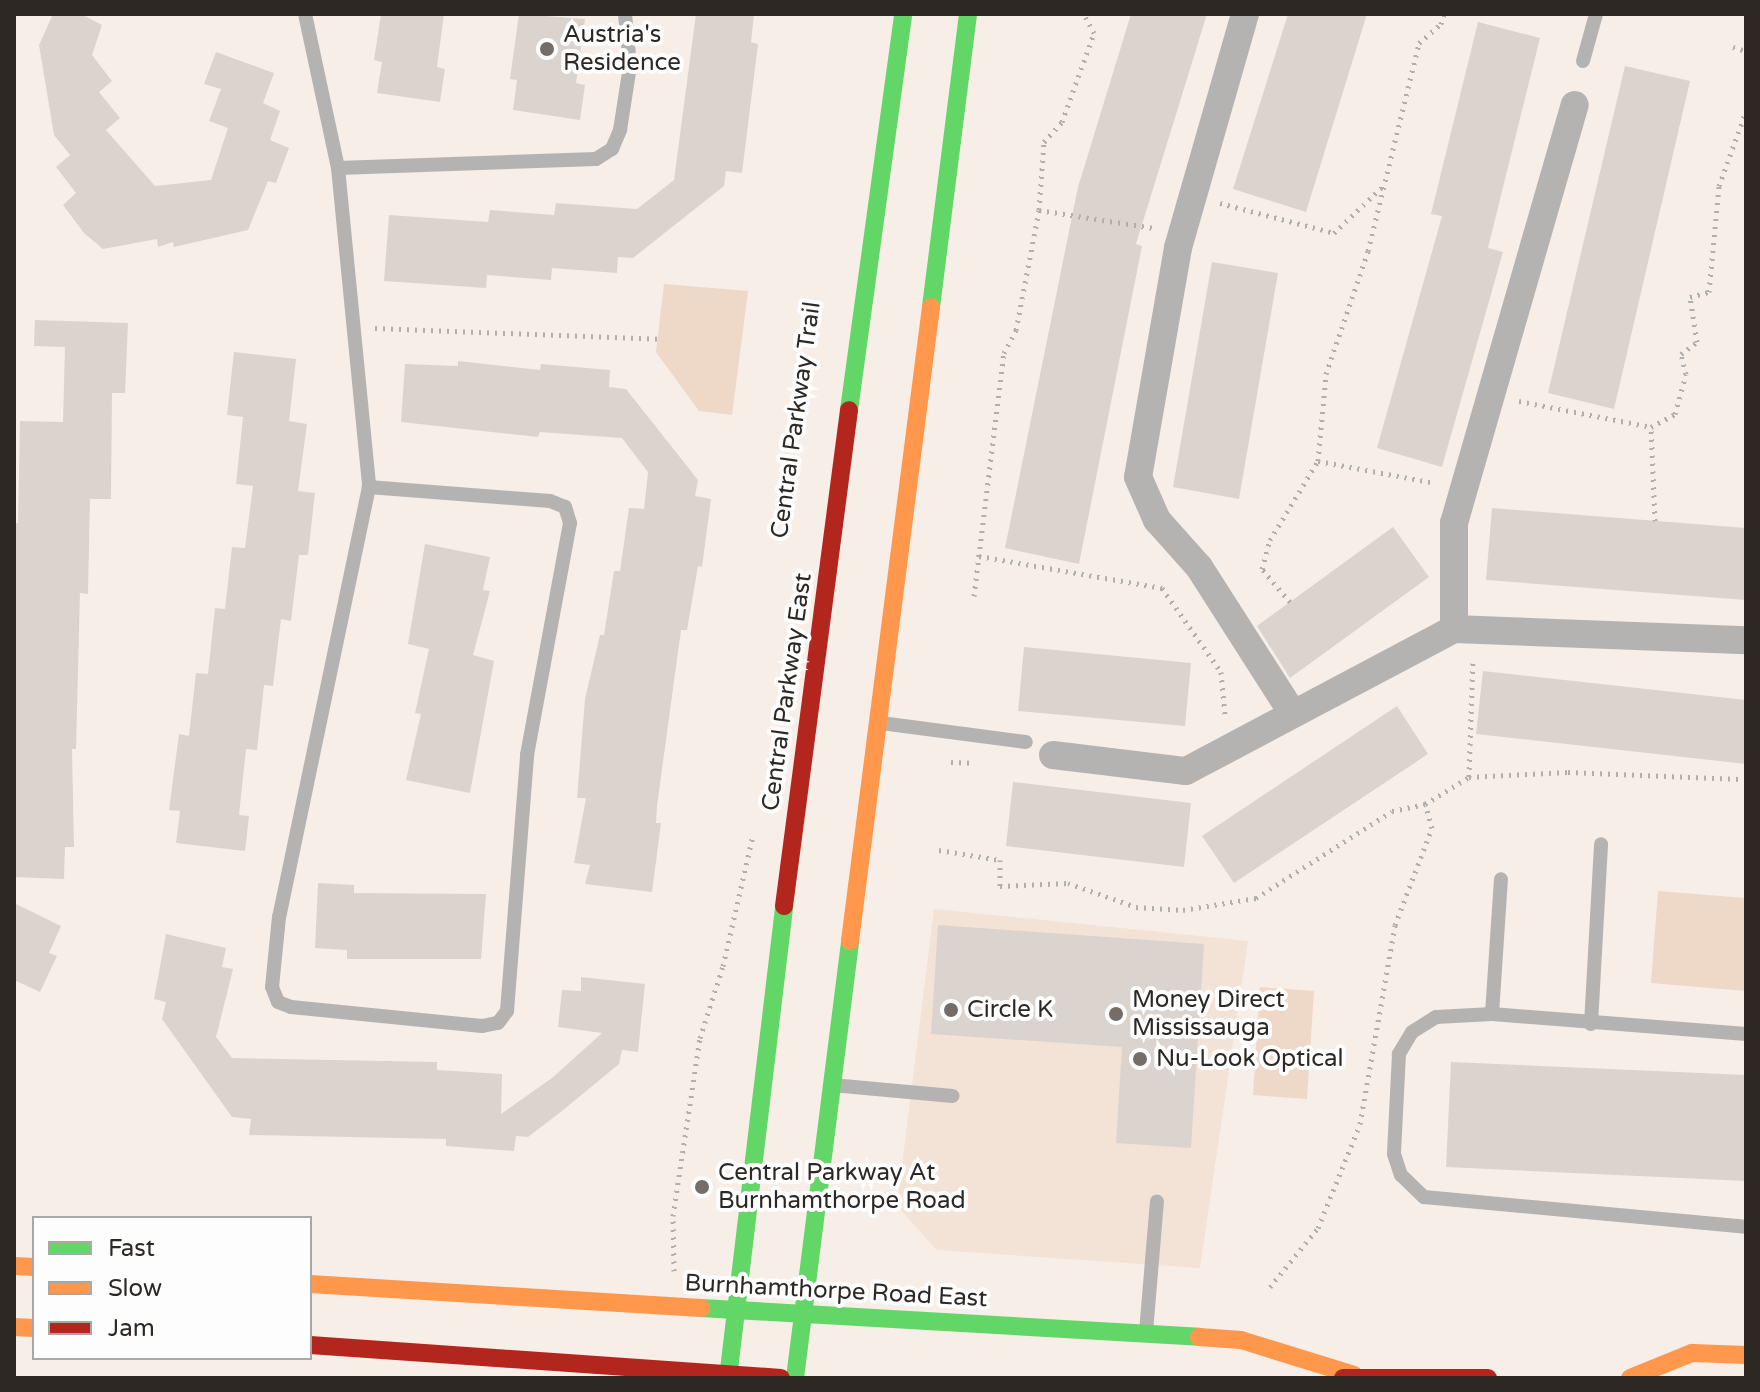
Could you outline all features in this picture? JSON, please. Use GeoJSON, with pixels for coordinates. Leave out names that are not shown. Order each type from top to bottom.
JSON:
{"type":"FeatureCollection","features":[{"type":"Feature","properties":{"kind":"street","name":"Central Parkway East"},"geometry":{"type":"LineString","coordinates":[[728,1376],[793,825],[903,14]]}},
{"type":"Feature","properties":{"kind":"street"},"geometry":{"type":"LineString","coordinates":[[795,1378],[828,1085],[968,14]]}},
{"type":"Feature","properties":{"kind":"street"},"geometry":{"type":"LineString","coordinates":[[1245,14],[1182,232],[1138,477],[1157,520],[1199,567],[1293,714]]}},
{"type":"Feature","properties":{"kind":"street"},"geometry":{"type":"LineString","coordinates":[[1454,629],[1454,523],[1575,105]]}},
{"type":"Feature","properties":{"kind":"street"},"geometry":{"type":"LineString","coordinates":[[1053,755],[1186,771],[1454,629],[1746,640]]}},
{"type":"Feature","properties":{"kind":"street","name":"Burnhamthorpe Road East"},"geometry":{"type":"LineString","coordinates":[[312,1284],[1241,1340],[1349,1377],[1488,1378]]}},
{"type":"Feature","properties":{"kind":"street"},"geometry":{"type":"LineString","coordinates":[[312,1345],[781,1378]]}},
{"type":"Feature","properties":{"kind":"street"},"geometry":{"type":"LineString","coordinates":[[1630,1378],[1692,1353],[1746,1355]]}},
{"type":"Feature","properties":{"kind":"lane"},"geometry":{"type":"LineString","coordinates":[[305,14],[338,168],[369,487],[279,917],[272,987],[278,1002],[291,1007],[482,1026],[498,1023],[507,1011],[513,966],[527,755],[570,523],[565,507],[550,501],[369,487]]}},
{"type":"Feature","properties":{"kind":"lane"},"geometry":{"type":"LineString","coordinates":[[338,168],[596,159],[612,149],[620,130],[630,66],[625,14]]}},
{"type":"Feature","properties":{"kind":"lane"},"geometry":{"type":"LineString","coordinates":[[1583,61],[1596,14]]}},
{"type":"Feature","properties":{"kind":"lane"},"geometry":{"type":"LineString","coordinates":[[876,723],[1026,742]]}},
{"type":"Feature","properties":{"kind":"lane"},"geometry":{"type":"LineString","coordinates":[[1591,1024],[1601,844]]}},
{"type":"Feature","properties":{"kind":"lane"},"geometry":{"type":"LineString","coordinates":[[1492,1014],[1501,879]]}},
{"type":"Feature","properties":{"kind":"lane"},"geometry":{"type":"LineString","coordinates":[[1746,1034],[1492,1014],[1436,1017],[1412,1032],[1399,1054],[1394,1154],[1401,1175],[1424,1197],[1746,1227]]}},
{"type":"Feature","properties":{"kind":"lane"},"geometry":{"type":"LineString","coordinates":[[828,1085],[953,1096]]}},
{"type":"Feature","properties":{"kind":"lane"},"geometry":{"type":"LineString","coordinates":[[1146,1335],[1157,1201]]}},
{"type":"Feature","properties":{"kind":"path"},"geometry":{"type":"LineString","coordinates":[[974,596],[1004,353],[1016,330],[1039,210],[1044,142],[1062,122],[1094,33],[1084,14]]}},
{"type":"Feature","properties":{"kind":"path"},"geometry":{"type":"LineString","coordinates":[[1290,602],[1262,569],[1270,540],[1318,461],[1326,374],[1384,185],[1419,43],[1441,24],[1444,14]]}},
{"type":"Feature","properties":{"kind":"path"},"geometry":{"type":"LineString","coordinates":[[1733,47],[1746,51]]}},
{"type":"Feature","properties":{"kind":"path"},"geometry":{"type":"LineString","coordinates":[[1491,395],[1651,427],[1675,414],[1686,374],[1681,354],[1697,342],[1690,297],[1709,292],[1719,186],[1746,111]]}},
{"type":"Feature","properties":{"kind":"path"},"geometry":{"type":"LineString","coordinates":[[1193,196],[1334,233],[1384,185]]}},
{"type":"Feature","properties":{"kind":"path"},"geometry":{"type":"LineString","coordinates":[[1039,210],[1182,232]]}},
{"type":"Feature","properties":{"kind":"path"},"geometry":{"type":"LineString","coordinates":[[353,327],[658,339]]}},
{"type":"Feature","properties":{"kind":"path"},"geometry":{"type":"LineString","coordinates":[[1651,427],[1655,521]]}},
{"type":"Feature","properties":{"kind":"path"},"geometry":{"type":"LineString","coordinates":[[1318,461],[1464,489]]}},
{"type":"Feature","properties":{"kind":"path"},"geometry":{"type":"LineString","coordinates":[[979,556],[1162,588],[1221,672],[1228,749]]}},
{"type":"Feature","properties":{"kind":"path"},"geometry":{"type":"LineString","coordinates":[[1469,777],[1472,673]]}},
{"type":"Feature","properties":{"kind":"path"},"geometry":{"type":"LineString","coordinates":[[939,850],[1000,860],[1000,886],[1068,883],[1136,907],[1183,910],[1256,898],[1392,811],[1425,804],[1469,777],[1568,772],[1746,779]]}},
{"type":"Feature","properties":{"kind":"path"},"geometry":{"type":"LineString","coordinates":[[1270,1287],[1318,1228],[1360,1124],[1395,925],[1432,828],[1425,804]]}},
{"type":"Feature","properties":{"kind":"path"},"geometry":{"type":"LineString","coordinates":[[676,1253],[673,1216],[700,1038],[723,966],[755,826]]}},
{"type":"Feature","properties":{"kind":"shaded area"},"geometry":{"type":"Polygon","coordinates":[[[664,284],[748,291],[732,415],[699,411],[656,352],[664,284]]]}},
{"type":"Feature","properties":{"kind":"shaded area"},"geometry":{"type":"Polygon","coordinates":[[[1658,891],[1746,898],[1746,991],[1651,983],[1658,891]]]}},
{"type":"Feature","properties":{"kind":"shaded area"},"geometry":{"type":"Polygon","coordinates":[[[934,909],[1248,941],[1200,1268],[937,1250],[897,1206],[934,909]]]}},
{"type":"Feature","properties":{"kind":"shaded area"},"geometry":{"type":"Polygon","coordinates":[[[1260,987],[1314,991],[1307,1099],[1253,1095],[1260,987]]]}},
{"type":"Feature","properties":{"kind":"building"},"geometry":{"type":"Polygon","coordinates":[[[53,14],[81,14],[102,25],[92,55],[112,81],[99,92],[120,118],[106,130],[155,186],[211,180],[228,128],[209,121],[221,89],[204,84],[216,52],[274,73],[263,103],[280,111],[270,140],[289,148],[276,183],[268,181],[248,230],[174,247],[173,242],[158,247],[157,239],[103,249],[84,233],[63,205],[76,193],[56,167],[70,155],[54,135],[39,45],[53,14]]]}},
{"type":"Feature","properties":{"kind":"building"},"geometry":{"type":"Polygon","coordinates":[[[381,14],[444,14],[437,67],[445,69],[440,102],[377,93],[382,62],[374,60],[381,14]]]}},
{"type":"Feature","properties":{"kind":"building","name":"Austria's Residence"},"geometry":{"type":"Polygon","coordinates":[[[519,14],[585,19],[576,83],[585,85],[580,120],[513,110],[517,80],[510,79],[519,14]]]}},
{"type":"Feature","properties":{"kind":"building"},"geometry":{"type":"Polygon","coordinates":[[[696,14],[754,14],[751,42],[758,44],[742,173],[726,171],[724,186],[633,258],[618,257],[617,273],[552,268],[551,280],[487,275],[486,288],[384,281],[389,215],[488,222],[490,210],[554,215],[556,203],[637,209],[674,180],[696,14]]]}},
{"type":"Feature","properties":{"kind":"building"},"geometry":{"type":"Polygon","coordinates":[[[1131,14],[1207,14],[1136,244],[1142,246],[1079,564],[1005,548],[1078,187],[1131,14]]]}},
{"type":"Feature","properties":{"kind":"building"},"geometry":{"type":"Polygon","coordinates":[[[1288,14],[1367,14],[1306,212],[1233,189],[1288,14]]]}},
{"type":"Feature","properties":{"kind":"building"},"geometry":{"type":"Polygon","coordinates":[[[1478,22],[1540,38],[1488,248],[1503,252],[1442,467],[1377,448],[1442,216],[1431,214],[1478,22]]]}},
{"type":"Feature","properties":{"kind":"building"},"geometry":{"type":"Polygon","coordinates":[[[1625,66],[1690,81],[1614,409],[1548,393],[1625,66]]]}},
{"type":"Feature","properties":{"kind":"building"},"geometry":{"type":"Polygon","coordinates":[[[1212,262],[1278,273],[1239,499],[1173,487],[1212,262]]]}},
{"type":"Feature","properties":{"kind":"building"},"geometry":{"type":"Polygon","coordinates":[[[35,320],[128,323],[125,393],[112,393],[111,499],[90,499],[88,594],[80,593],[76,749],[72,749],[74,847],[65,847],[64,879],[14,877],[14,523],[18,523],[20,421],[63,422],[65,347],[34,346],[35,320]]]}},
{"type":"Feature","properties":{"kind":"building"},"geometry":{"type":"Polygon","coordinates":[[[234,352],[296,359],[289,421],[307,424],[298,491],[315,493],[308,555],[299,555],[291,621],[281,619],[273,686],[264,685],[257,750],[246,749],[239,815],[249,816],[245,851],[176,843],[180,811],[169,810],[179,734],[189,736],[196,673],[208,674],[215,608],[225,609],[232,547],[245,548],[253,486],[236,484],[243,417],[227,415],[234,352]]]}},
{"type":"Feature","properties":{"kind":"building"},"geometry":{"type":"Polygon","coordinates":[[[458,361],[540,370],[541,364],[610,370],[609,387],[626,389],[698,480],[695,496],[711,499],[702,567],[698,566],[687,630],[681,630],[657,806],[656,823],[661,823],[652,892],[585,884],[590,865],[574,863],[586,798],[577,798],[585,699],[600,635],[604,635],[614,571],[620,571],[629,508],[644,509],[648,472],[622,438],[540,432],[538,437],[401,422],[405,364],[458,366],[458,361]]]}},
{"type":"Feature","properties":{"kind":"building"},"geometry":{"type":"Polygon","coordinates":[[[1492,508],[1746,528],[1746,600],[1486,580],[1492,508]]]}},
{"type":"Feature","properties":{"kind":"building"},"geometry":{"type":"Polygon","coordinates":[[[1393,527],[1429,577],[1290,678],[1257,626],[1393,527]]]}},
{"type":"Feature","properties":{"kind":"building"},"geometry":{"type":"Polygon","coordinates":[[[425,544],[490,557],[483,590],[490,591],[473,655],[494,661],[470,793],[406,780],[421,714],[415,713],[429,649],[408,644],[425,544]]]}},
{"type":"Feature","properties":{"kind":"building"},"geometry":{"type":"Polygon","coordinates":[[[1024,647],[1191,663],[1185,726],[1018,711],[1024,647]]]}},
{"type":"Feature","properties":{"kind":"building"},"geometry":{"type":"Polygon","coordinates":[[[1483,671],[1746,700],[1746,764],[1476,734],[1483,671]]]}},
{"type":"Feature","properties":{"kind":"building"},"geometry":{"type":"Polygon","coordinates":[[[1397,706],[1428,754],[1234,883],[1202,836],[1397,706]]]}},
{"type":"Feature","properties":{"kind":"building"},"geometry":{"type":"Polygon","coordinates":[[[1013,782],[1191,803],[1184,867],[1006,846],[1013,782]]]}},
{"type":"Feature","properties":{"kind":"building"},"geometry":{"type":"Polygon","coordinates":[[[318,883],[354,885],[354,893],[486,894],[481,959],[347,959],[347,950],[315,948],[318,883]]]}},
{"type":"Feature","properties":{"kind":"building"},"geometry":{"type":"Polygon","coordinates":[[[14,903],[61,926],[49,953],[57,956],[40,992],[14,980],[14,903]]]}},
{"type":"Feature","properties":{"kind":"building"},"geometry":{"type":"Polygon","coordinates":[[[938,925],[1204,944],[1191,1148],[1116,1143],[1122,1047],[931,1034],[938,925]]]}},
{"type":"Feature","properties":{"kind":"building"},"geometry":{"type":"Polygon","coordinates":[[[166,934],[226,948],[222,967],[233,969],[216,1037],[232,1058],[437,1062],[437,1070],[502,1074],[501,1114],[552,1078],[602,1033],[558,1027],[562,990],[581,991],[581,977],[645,984],[638,1052],[622,1050],[619,1064],[562,1111],[528,1137],[516,1136],[514,1151],[446,1146],[446,1139],[249,1135],[251,1119],[232,1117],[162,1019],[166,1002],[154,999],[166,934]]]}},
{"type":"Feature","properties":{"kind":"building"},"geometry":{"type":"Polygon","coordinates":[[[1451,1062],[1746,1075],[1746,1181],[1446,1167],[1451,1062]]]}},
{"type":"Feature","properties":{"kind":"traffic: fast"},"geometry":{"type":"LineString","coordinates":[[849,410],[903,14]]}},
{"type":"Feature","properties":{"kind":"traffic: fast"},"geometry":{"type":"LineString","coordinates":[[931,307],[968,14]]}},
{"type":"Feature","properties":{"kind":"traffic: fast"},"geometry":{"type":"LineString","coordinates":[[728,1378],[784,906]]}},
{"type":"Feature","properties":{"kind":"traffic: fast"},"geometry":{"type":"LineString","coordinates":[[795,1378],[850,941]]}},
{"type":"Feature","properties":{"kind":"traffic: fast"},"geometry":{"type":"LineString","coordinates":[[701,1308],[1199,1337]]}},
{"type":"Feature","properties":{"kind":"traffic: slow"},"geometry":{"type":"LineString","coordinates":[[850,941],[931,307]]}},
{"type":"Feature","properties":{"kind":"traffic: slow"},"geometry":{"type":"LineString","coordinates":[[14,1266],[32,1267]]}},
{"type":"Feature","properties":{"kind":"traffic: slow"},"geometry":{"type":"LineString","coordinates":[[312,1284],[701,1308]]}},
{"type":"Feature","properties":{"kind":"traffic: slow"},"geometry":{"type":"LineString","coordinates":[[14,1327],[32,1328]]}},
{"type":"Feature","properties":{"kind":"traffic: slow"},"geometry":{"type":"LineString","coordinates":[[1199,1337],[1241,1340],[1354,1375]]}},
{"type":"Feature","properties":{"kind":"traffic: slow"},"geometry":{"type":"LineString","coordinates":[[1630,1378],[1692,1353],[1746,1355]]}},
{"type":"Feature","properties":{"kind":"traffic: jam"},"geometry":{"type":"LineString","coordinates":[[784,906],[849,410]]}},
{"type":"Feature","properties":{"kind":"traffic: jam"},"geometry":{"type":"LineString","coordinates":[[312,1345],[781,1378]]}},
{"type":"Feature","properties":{"kind":"traffic: jam"},"geometry":{"type":"LineString","coordinates":[[1343,1378],[1488,1378]]}},
{"type":"Feature","properties":{"kind":"place","name":"Austria's Residence"},"geometry":{"type":"Point","coordinates":[547,49]}},
{"type":"Feature","properties":{"kind":"place","name":"Circle K"},"geometry":{"type":"Point","coordinates":[951,1010]}},
{"type":"Feature","properties":{"kind":"place","name":"Money Direct Mississauga"},"geometry":{"type":"Point","coordinates":[1116,1014]}},
{"type":"Feature","properties":{"kind":"place","name":"Nu-Look Optical"},"geometry":{"type":"Point","coordinates":[1140,1059]}},
{"type":"Feature","properties":{"kind":"place","name":"Central Parkway At Burnhamthorpe Road"},"geometry":{"type":"Point","coordinates":[702,1187]}}]}
